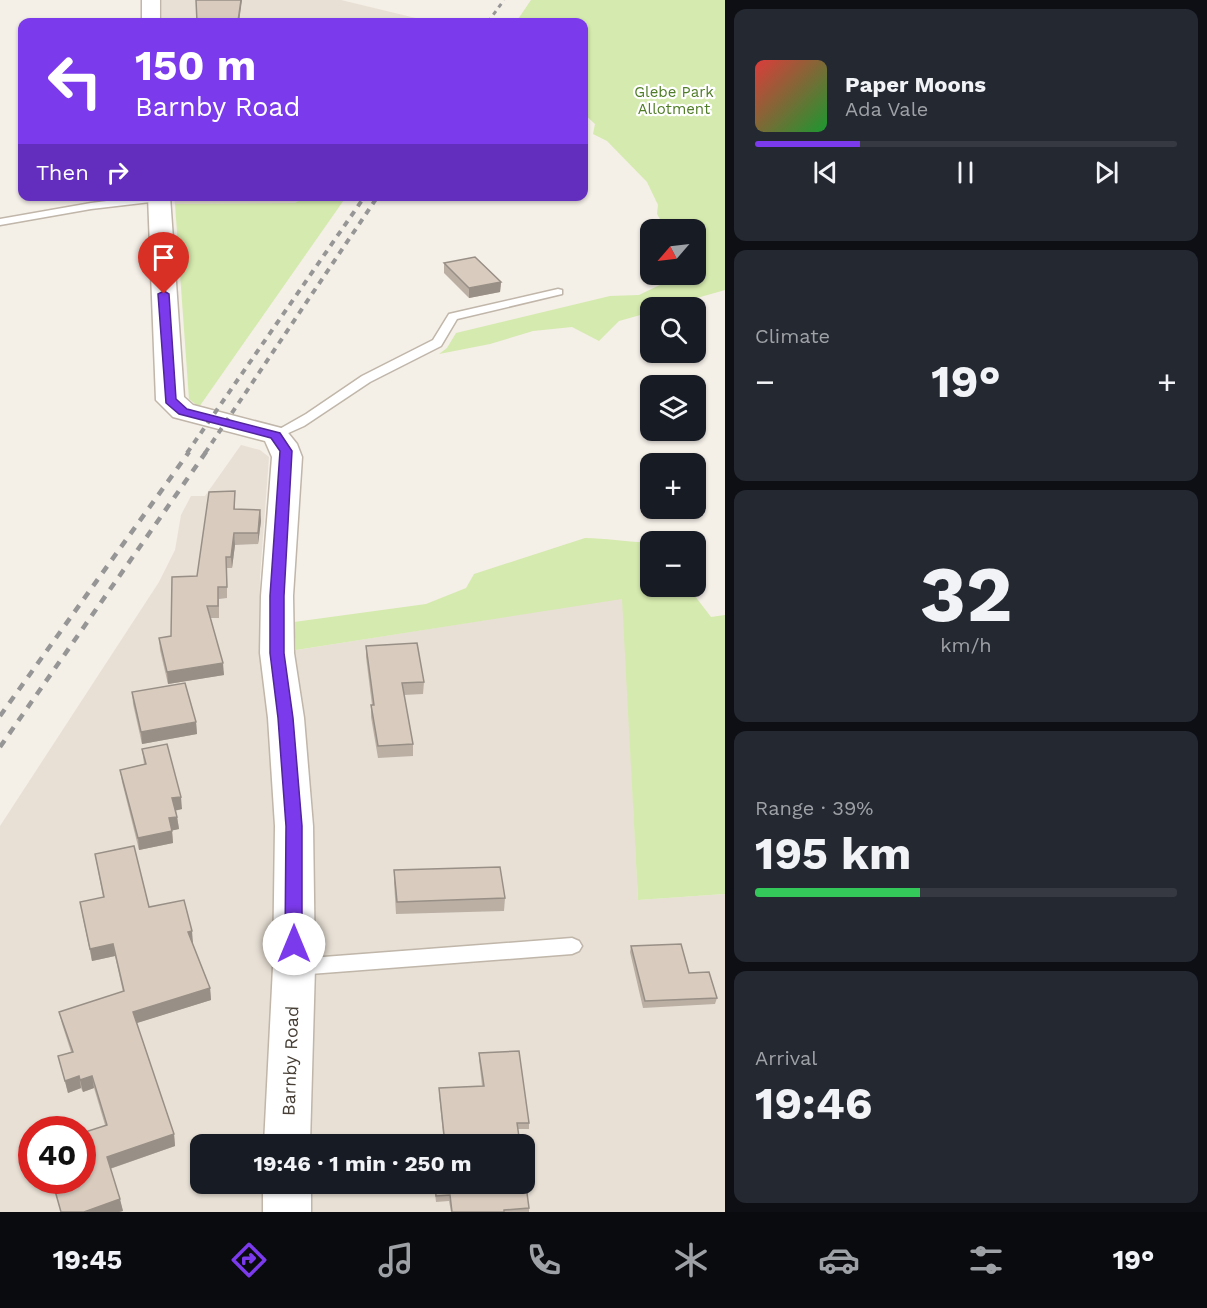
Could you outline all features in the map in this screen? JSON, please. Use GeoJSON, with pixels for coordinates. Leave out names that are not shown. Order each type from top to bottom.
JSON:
{"type":"FeatureCollection","features":[{"type":"Feature","properties":{"kind":"street"},"geometry":{"type":"LineString","coordinates":[[151,0],[151,18]]}},
{"type":"Feature","properties":{"kind":"street"},"geometry":{"type":"LineString","coordinates":[[159,201],[170,400],[183,411],[275,435]]}},
{"type":"Feature","properties":{"kind":"street","name":"Barnby Road"},"geometry":{"type":"LineString","coordinates":[[275,435],[284,444],[287,457],[277,596],[277,653],[287,728],[294,826],[294,967],[287,1134]]}},
{"type":"Feature","properties":{"kind":"street"},"geometry":{"type":"LineString","coordinates":[[287,1194],[287,1212]]}},
{"type":"Feature","properties":{"kind":"lane"},"geometry":{"type":"LineString","coordinates":[[0,222],[129,201]]}},
{"type":"Feature","properties":{"kind":"lane"},"geometry":{"type":"LineString","coordinates":[[275,435],[302,423],[371,376],[436,343],[446,333],[448,321],[453,316],[558,292]]}},
{"type":"Feature","properties":{"kind":"lane"},"geometry":{"type":"LineString","coordinates":[[294,967],[572,946]]}},
{"type":"Feature","properties":{"kind":"shaded area"},"geometry":{"type":"Polygon","coordinates":[[[162,0],[341,0],[415,18],[162,18],[162,0]]]}},
{"type":"Feature","properties":{"kind":"shaded area"},"geometry":{"type":"Polygon","coordinates":[[[175,201],[298,201],[294,203],[175,204],[175,201]]]}},
{"type":"Feature","properties":{"kind":"shaded area"},"geometry":{"type":"Polygon","coordinates":[[[241,445],[260,450],[269,457],[260,577],[259,656],[623,598],[638,900],[725,894],[725,1212],[0,1212],[0,826],[159,582],[175,550],[181,515],[191,496],[205,496],[241,445]]]}},
{"type":"Feature","properties":{"kind":"green space","name":"Glebe Park Allotment"},"geometry":{"type":"Polygon","coordinates":[[[531,0],[725,0],[725,290],[700,297],[640,297],[640,315],[619,321],[599,341],[572,327],[533,331],[490,344],[439,354],[447,348],[456,333],[610,296],[639,295],[660,285],[706,285],[706,219],[660,219],[657,214],[658,205],[647,182],[607,141],[593,134],[595,124],[588,118],[588,18],[519,18],[531,0]]]}},
{"type":"Feature","properties":{"kind":"green space"},"geometry":{"type":"Polygon","coordinates":[[[298,201],[343,201],[199,407],[189,399],[175,204],[294,203],[298,201]]]}},
{"type":"Feature","properties":{"kind":"green space"},"geometry":{"type":"Polygon","coordinates":[[[585,538],[640,542],[640,597],[696,597],[711,617],[725,615],[725,894],[638,900],[622,599],[296,650],[294,622],[426,604],[466,588],[474,574],[585,538]]]}},
{"type":"Feature","properties":{"kind":"building"},"geometry":{"type":"Polygon","coordinates":[[[196,0],[241,0],[238,18],[197,18],[196,0]]]}},
{"type":"Feature","properties":{"kind":"building"},"geometry":{"type":"Polygon","coordinates":[[[475,257],[501,282],[469,288],[444,263],[475,257]]]}},
{"type":"Feature","properties":{"kind":"building"},"geometry":{"type":"Polygon","coordinates":[[[235,491],[234,509],[260,510],[258,533],[234,533],[231,557],[226,557],[227,587],[218,587],[218,606],[207,606],[223,663],[167,672],[159,638],[171,636],[172,577],[197,576],[209,492],[235,491]]]}},
{"type":"Feature","properties":{"kind":"building"},"geometry":{"type":"Polygon","coordinates":[[[417,643],[424,682],[402,683],[413,744],[378,746],[371,705],[374,705],[366,646],[417,643]]]}},
{"type":"Feature","properties":{"kind":"building"},"geometry":{"type":"Polygon","coordinates":[[[185,683],[196,722],[141,732],[132,692],[185,683]]]}},
{"type":"Feature","properties":{"kind":"building"},"geometry":{"type":"Polygon","coordinates":[[[167,744],[181,797],[172,798],[177,817],[169,818],[172,831],[138,838],[120,770],[146,764],[142,749],[167,744]]]}},
{"type":"Feature","properties":{"kind":"building"},"geometry":{"type":"Polygon","coordinates":[[[134,846],[149,907],[184,900],[192,931],[188,932],[210,988],[133,1012],[174,1134],[107,1157],[120,1199],[84,1212],[61,1212],[56,1194],[96,1194],[96,1129],[107,1125],[92,1076],[80,1080],[79,1076],[65,1081],[58,1056],[73,1052],[59,1012],[124,991],[113,944],[90,949],[80,902],[104,897],[95,854],[134,846]]]}},
{"type":"Feature","properties":{"kind":"building"},"geometry":{"type":"Polygon","coordinates":[[[500,867],[505,898],[397,902],[394,870],[500,867]]]}},
{"type":"Feature","properties":{"kind":"building"},"geometry":{"type":"Polygon","coordinates":[[[681,944],[689,973],[709,972],[717,998],[645,1001],[631,946],[681,944]]]}},
{"type":"Feature","properties":{"kind":"building"},"geometry":{"type":"Polygon","coordinates":[[[519,1051],[529,1123],[517,1123],[519,1134],[444,1134],[439,1088],[484,1086],[479,1053],[519,1051]]]}},
{"type":"Feature","properties":{"kind":"building"},"geometry":{"type":"Polygon","coordinates":[[[436,1194],[527,1194],[529,1208],[504,1210],[504,1212],[452,1212],[450,1195],[436,1196],[436,1194]]]}},
{"type":"Feature","properties":{"kind":"railway"},"geometry":{"type":"LineString","coordinates":[[491,18],[504,0]]}},
{"type":"Feature","properties":{"kind":"railway"},"geometry":{"type":"LineString","coordinates":[[187,453],[362,201]]}},
{"type":"Feature","properties":{"kind":"railway"},"geometry":{"type":"LineString","coordinates":[[205,453],[375,201]]}},
{"type":"Feature","properties":{"kind":"railway"},"geometry":{"type":"LineString","coordinates":[[0,716],[189,452]]}},
{"type":"Feature","properties":{"kind":"railway"},"geometry":{"type":"LineString","coordinates":[[0,747],[206,452]]}},
{"type":"Feature","properties":{"kind":"route"},"geometry":{"type":"LineString","coordinates":[[164,294],[170,400],[183,411],[275,435],[284,444],[286,451],[277,596],[277,653],[291,769],[294,826],[294,944]]}}]}
